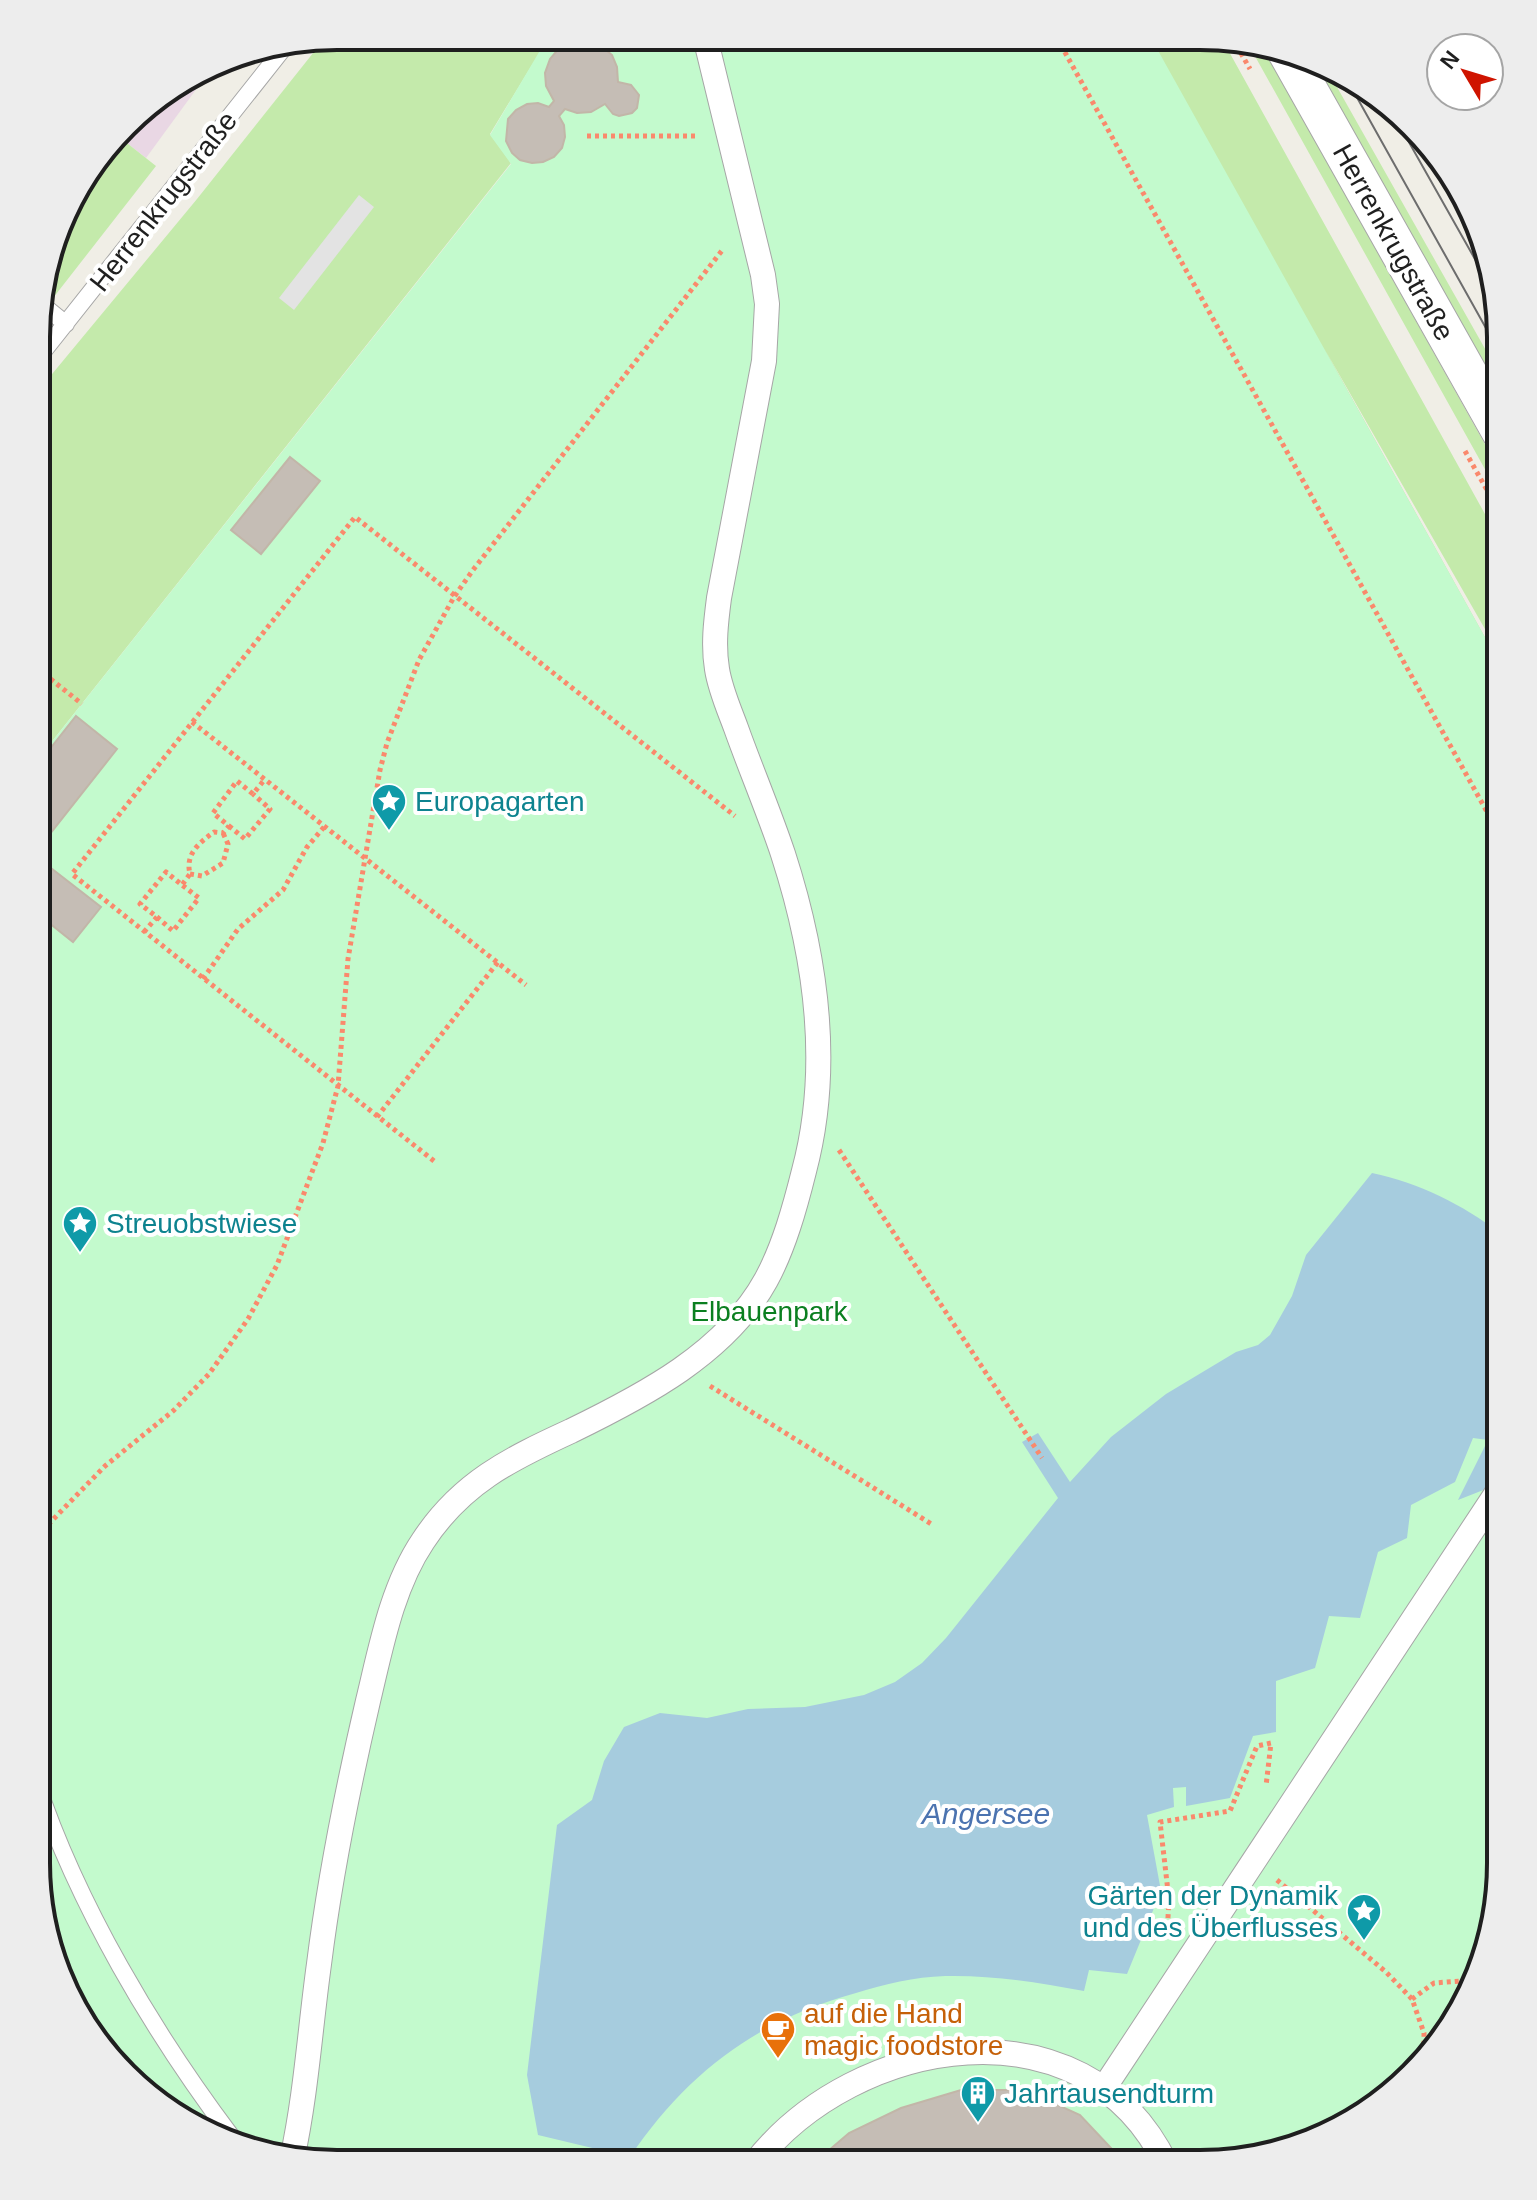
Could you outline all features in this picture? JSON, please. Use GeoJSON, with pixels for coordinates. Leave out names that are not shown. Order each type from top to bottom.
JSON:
{"type":"FeatureCollection","features":[{"type":"Feature","properties":{"kind":"street"},"geometry":{"type":"LineString","coordinates":[[294,2147],[320,1957],[356,1753],[374,1676],[405,1572],[442,1514],[474,1483],[636,1396],[682,1368],[729,1329],[766,1279],[795,1203],[816,1116],[819,1042],[812,974],[783,854],[730,712],[716,663],[719,598],[764,361],[767,324],[765,286],[708,50]]}},
{"type":"Feature","properties":{"kind":"street","name":"Herrenkrugstraße"},"geometry":{"type":"LineString","coordinates":[[1295,66],[1487,407]]}},
{"type":"Feature","properties":{"kind":"street"},"geometry":{"type":"LineString","coordinates":[[1104,2088],[1487,1508]]}},
{"type":"Feature","properties":{"kind":"street"},"geometry":{"type":"LineString","coordinates":[[767,2150],[782,2133],[821,2102],[877,2073],[933,2056],[980,2052],[1021,2053],[1067,2067],[1104,2088],[1125,2106],[1157,2150]]}},
{"type":"Feature","properties":{"kind":"lane","name":"Herrenkrugstraße"},"geometry":{"type":"LineString","coordinates":[[50,344],[277,57]]}},
{"type":"Feature","properties":{"kind":"lane"},"geometry":{"type":"LineString","coordinates":[[51,312],[66,324]]}},
{"type":"Feature","properties":{"kind":"lane"},"geometry":{"type":"LineString","coordinates":[[50,1816],[69,1863],[131,1982],[182,2067],[225,2127]]}},
{"type":"Feature","properties":{"kind":"path"},"geometry":{"type":"LineString","coordinates":[[1064,50],[1487,812]]}},
{"type":"Feature","properties":{"kind":"path"},"geometry":{"type":"LineString","coordinates":[[587,136],[730,136]]}},
{"type":"Feature","properties":{"kind":"path"},"geometry":{"type":"LineString","coordinates":[[50,1523],[105,1466],[173,1411],[209,1374],[248,1319],[277,1265],[323,1143],[338,1086],[348,959],[380,770],[387,743],[419,660],[454,597],[749,216]]}},
{"type":"Feature","properties":{"kind":"path"},"geometry":{"type":"LineString","coordinates":[[434,1161],[72,874],[355,517],[783,854]]}},
{"type":"Feature","properties":{"kind":"path"},"geometry":{"type":"LineString","coordinates":[[50,679],[82,704]]}},
{"type":"Feature","properties":{"kind":"path"},"geometry":{"type":"LineString","coordinates":[[192,722],[526,985]]}},
{"type":"Feature","properties":{"kind":"path"},"geometry":{"type":"LineString","coordinates":[[253,794],[265,779]]}},
{"type":"Feature","properties":{"kind":"path"},"geometry":{"type":"LineString","coordinates":[[237,781],[270,809],[245,839],[229,826],[213,813],[237,781]]}},
{"type":"Feature","properties":{"kind":"path"},"geometry":{"type":"LineString","coordinates":[[223,833],[229,826]]}},
{"type":"Feature","properties":{"kind":"path"},"geometry":{"type":"LineString","coordinates":[[203,979],[238,929],[283,890],[307,847],[325,826]]}},
{"type":"Feature","properties":{"kind":"path"},"geometry":{"type":"LineString","coordinates":[[182,885],[190,874],[188,865],[196,845],[214,832],[223,833]]}},
{"type":"Feature","properties":{"kind":"path"},"geometry":{"type":"LineString","coordinates":[[190,874],[202,876],[223,863],[228,844],[223,833]]}},
{"type":"Feature","properties":{"kind":"path"},"geometry":{"type":"LineString","coordinates":[[166,872],[199,898],[173,931],[157,917],[140,904],[166,872]]}},
{"type":"Feature","properties":{"kind":"path"},"geometry":{"type":"LineString","coordinates":[[144,932],[157,917]]}},
{"type":"Feature","properties":{"kind":"path"},"geometry":{"type":"LineString","coordinates":[[377,1117],[498,962]]}},
{"type":"Feature","properties":{"kind":"path"},"geometry":{"type":"LineString","coordinates":[[816,1116],[1042,1458]]}},
{"type":"Feature","properties":{"kind":"path"},"geometry":{"type":"LineString","coordinates":[[682,1368],[933,1525]]}},
{"type":"Feature","properties":{"kind":"path"},"geometry":{"type":"LineString","coordinates":[[1166,1940],[1169,1900],[1160,1822],[1230,1811],[1257,1746],[1271,1743],[1264,1798]]}},
{"type":"Feature","properties":{"kind":"path"},"geometry":{"type":"LineString","coordinates":[[1255,1861],[1386,1972],[1412,1999],[1424,2033],[1424,2043]]}},
{"type":"Feature","properties":{"kind":"path"},"geometry":{"type":"LineString","coordinates":[[1412,1999],[1434,1983],[1461,1981]]}},
{"type":"Feature","properties":{"kind":"shaded area"},"geometry":{"type":"Polygon","coordinates":[[[198,87],[146,158],[126,142],[162,109],[198,87]]]}},
{"type":"Feature","properties":{"kind":"shaded area"},"geometry":{"type":"Polygon","coordinates":[[[359,195],[374,207],[294,310],[279,298],[359,195]]]}},
{"type":"Feature","properties":{"kind":"green space","name":"Elbauenpark"},"geometry":{"type":"Polygon","coordinates":[[[540,50],[1158,50],[1487,641],[1485,1900],[1465,1973],[1428,2038],[1375,2091],[1310,2128],[1237,2148],[1200,2150],[300,2148],[227,2128],[162,2091],[109,2038],[72,1973],[52,1900],[50,1863],[50,744],[511,164],[490,135],[540,50]]]}},
{"type":"Feature","properties":{"kind":"green space"},"geometry":{"type":"Polygon","coordinates":[[[541,50],[490,134],[511,163],[50,744],[50,377],[314,51],[541,50]]]}},
{"type":"Feature","properties":{"kind":"green space"},"geometry":{"type":"Polygon","coordinates":[[[1073,50],[1229,52],[1487,518],[1487,633],[1324,348],[1487,646],[1073,50]]]}},
{"type":"Feature","properties":{"kind":"green space"},"geometry":{"type":"Polygon","coordinates":[[[1255,56],[1269,59],[1487,448],[1487,473],[1255,56]]]}},
{"type":"Feature","properties":{"kind":"green space"},"geometry":{"type":"Polygon","coordinates":[[[1323,78],[1336,85],[1487,352],[1487,369],[1323,78]]]}},
{"type":"Feature","properties":{"kind":"green space"},"geometry":{"type":"Polygon","coordinates":[[[126,142],[156,166],[52,299],[72,227],[109,162],[126,142]]]}},
{"type":"Feature","properties":{"kind":"water","name":"Angersee"},"geometry":{"type":"Polygon","coordinates":[[[1372,1173],[1440,1196],[1487,1224],[1487,1440],[1473,1438],[1455,1482],[1411,1505],[1407,1538],[1378,1552],[1360,1618],[1329,1616],[1315,1668],[1276,1681],[1276,1732],[1253,1736],[1230,1798],[1186,1806],[1186,1787],[1173,1788],[1174,1807],[1147,1815],[1161,1891],[1127,1974],[1089,1970],[1084,1991],[1015,1980],[963,1976],[922,1978],[878,1987],[820,2004],[787,2018],[727,2054],[675,2100],[635,2150],[601,2150],[538,2135],[527,2075],[557,1825],[592,1800],[604,1761],[624,1727],[660,1713],[707,1718],[748,1709],[805,1707],[864,1695],[895,1682],[922,1663],[946,1638],[1058,1498],[1022,1442],[1038,1433],[1070,1482],[1111,1437],[1166,1394],[1236,1352],[1258,1345],[1270,1335],[1292,1296],[1306,1255],[1372,1173]]]}},
{"type":"Feature","properties":{"kind":"water","name":"Angersee"},"geometry":{"type":"Polygon","coordinates":[[[1487,1442],[1487,1489],[1458,1500],[1487,1442]]]}},
{"type":"Feature","properties":{"kind":"building"},"geometry":{"type":"Polygon","coordinates":[[[558,50],[606,50],[617,67],[618,82],[631,85],[639,95],[637,108],[632,113],[619,116],[605,104],[591,112],[577,113],[565,109],[559,116],[564,125],[562,148],[554,157],[532,163],[520,160],[512,153],[506,141],[508,119],[527,104],[538,103],[549,107],[554,101],[546,86],[545,73],[558,50]]]}},
{"type":"Feature","properties":{"kind":"building"},"geometry":{"type":"Polygon","coordinates":[[[290,457],[320,481],[261,554],[231,530],[290,457]]]}},
{"type":"Feature","properties":{"kind":"building"},"geometry":{"type":"Polygon","coordinates":[[[76,716],[117,749],[50,834],[50,749],[76,716]]]}},
{"type":"Feature","properties":{"kind":"building"},"geometry":{"type":"Polygon","coordinates":[[[50,867],[101,907],[73,942],[50,924],[50,867]]]}},
{"type":"Feature","properties":{"kind":"building","name":"Jahrtausendturm"},"geometry":{"type":"Polygon","coordinates":[[[961,2090],[1025,2090],[1080,2115],[1113,2150],[829,2150],[849,2133],[901,2108],[961,2090]]]}},
{"type":"Feature","properties":{"kind":"tram line"},"geometry":{"type":"LineString","coordinates":[[1357,97],[1487,329]]}},
{"type":"Feature","properties":{"kind":"tram line"},"geometry":{"type":"LineString","coordinates":[[1406,138],[1477,262]]}},
{"type":"Feature","properties":{"kind":"place","name":"Europagarten"},"geometry":{"type":"Point","coordinates":[389,832]}},
{"type":"Feature","properties":{"kind":"place","name":"Streuobstwiese"},"geometry":{"type":"Point","coordinates":[80,1254]}},
{"type":"Feature","properties":{"kind":"place","name":"Gärten der Dynamik und des Überflusses"},"geometry":{"type":"Point","coordinates":[1364,1942]}},
{"type":"Feature","properties":{"kind":"place","name":"auf die Hand magic foodstore"},"geometry":{"type":"Point","coordinates":[778,2060]}},
{"type":"Feature","properties":{"kind":"place","name":"Jahrtausendturm"},"geometry":{"type":"Point","coordinates":[978,2124]}}]}
